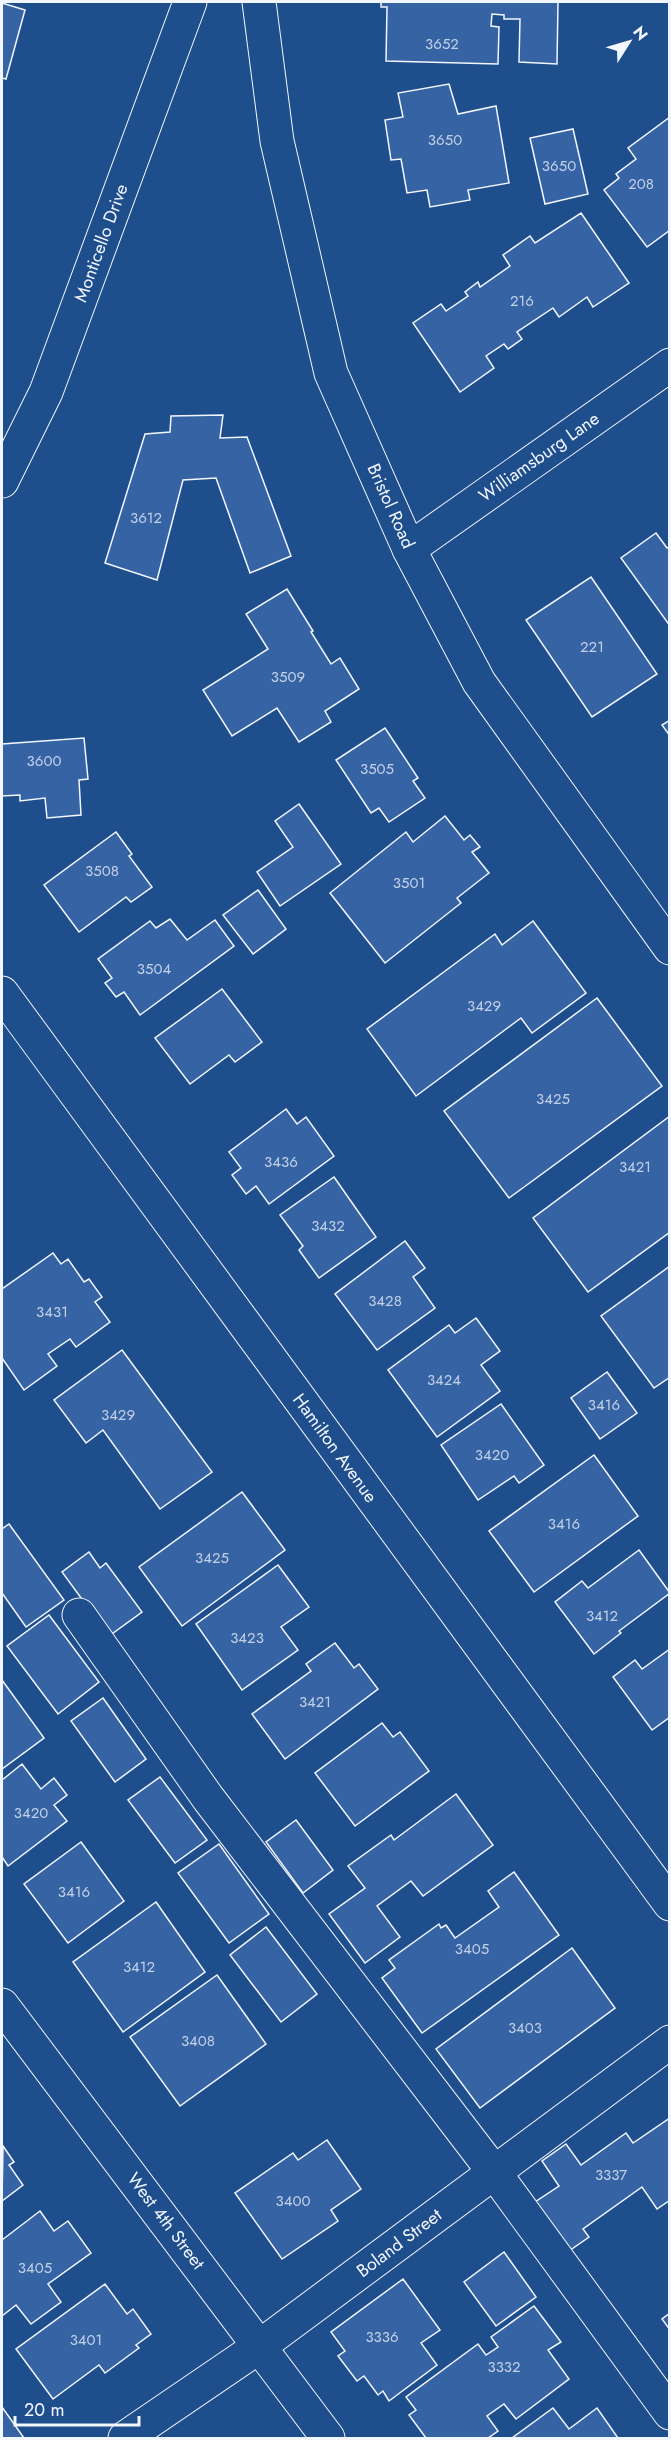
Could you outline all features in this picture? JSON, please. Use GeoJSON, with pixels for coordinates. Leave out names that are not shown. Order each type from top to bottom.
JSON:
{"type":"FeatureCollection","features":[{"type":"Feature","properties":{"kind":"street","name":"Monticello Drive"},"geometry":{"type":"LineString","coordinates":[[2,480],[46,392],[190,2]]}},
{"type":"Feature","properties":{"kind":"street","name":"Bristol Road"},"geometry":{"type":"LineString","coordinates":[[258,2],[277,141],[331,373],[410,549],[479,682],[669,948]]}},
{"type":"Feature","properties":{"kind":"street","name":"Williamsburg Lane"},"geometry":{"type":"LineString","coordinates":[[410,549],[669,365]]}},
{"type":"Feature","properties":{"kind":"street","name":"Hamilton Avenue"},"geometry":{"type":"LineString","coordinates":[[2,993],[669,1904]]}},
{"type":"Feature","properties":{"kind":"street"},"geometry":{"type":"LineString","coordinates":[[79,1615],[208,1798],[494,2172],[669,2413]]}},
{"type":"Feature","properties":{"kind":"street","name":"West 4th Street"},"geometry":{"type":"LineString","coordinates":[[2,2005],[328,2439]]}},
{"type":"Feature","properties":{"kind":"street","name":"Boland Street"},"geometry":{"type":"LineString","coordinates":[[125,2439],[260,2346],[669,2042]]}},
{"type":"Feature","properties":{"kind":"building"},"geometry":{"type":"Polygon","coordinates":[[[381,2],[558,2],[557,64],[519,62],[520,19],[504,19],[504,15],[492,14],[491,26],[499,27],[498,64],[386,61],[387,7],[381,7],[381,2]]]}},
{"type":"Feature","properties":{"kind":"building"},"geometry":{"type":"Polygon","coordinates":[[[2,3],[25,10],[6,79],[2,78],[2,3]]]}},
{"type":"Feature","properties":{"kind":"building"},"geometry":{"type":"Polygon","coordinates":[[[449,84],[458,114],[496,106],[509,183],[468,190],[470,200],[430,207],[427,190],[407,193],[401,159],[391,160],[385,120],[403,117],[398,93],[449,84]]]}},
{"type":"Feature","properties":{"kind":"building"},"geometry":{"type":"Polygon","coordinates":[[[670,117],[670,230],[647,247],[604,190],[619,178],[616,174],[636,159],[628,148],[670,117]]]}},
{"type":"Feature","properties":{"kind":"building"},"geometry":{"type":"Polygon","coordinates":[[[573,129],[588,194],[545,204],[530,138],[573,129]]]}},
{"type":"Feature","properties":{"kind":"building"},"geometry":{"type":"Polygon","coordinates":[[[581,213],[629,283],[593,307],[587,297],[559,317],[553,308],[517,332],[522,339],[508,349],[504,344],[486,356],[494,368],[460,392],[413,323],[441,304],[446,311],[468,296],[465,292],[478,282],[480,287],[510,266],[503,255],[530,236],[535,243],[581,213]]]}},
{"type":"Feature","properties":{"kind":"building"},"geometry":{"type":"Polygon","coordinates":[[[223,415],[220,438],[247,437],[291,556],[250,573],[216,478],[183,480],[157,580],[105,563],[145,434],[170,432],[171,416],[223,415]]]}},
{"type":"Feature","properties":{"kind":"building"},"geometry":{"type":"Polygon","coordinates":[[[656,533],[667,548],[670,546],[670,626],[621,558],[656,533]]]}},
{"type":"Feature","properties":{"kind":"building"},"geometry":{"type":"Polygon","coordinates":[[[591,577],[657,674],[592,717],[526,620],[591,577]]]}},
{"type":"Feature","properties":{"kind":"building"},"geometry":{"type":"Polygon","coordinates":[[[287,589],[331,664],[340,658],[359,689],[325,711],[331,722],[299,742],[277,708],[232,736],[203,690],[268,649],[246,614],[287,589]]]}},
{"type":"Feature","properties":{"kind":"building"},"geometry":{"type":"Polygon","coordinates":[[[670,720],[670,736],[662,725],[670,720]]]}},
{"type":"Feature","properties":{"kind":"building"},"geometry":{"type":"Polygon","coordinates":[[[385,728],[418,778],[413,781],[425,798],[389,822],[379,808],[371,813],[336,760],[385,728]]]}},
{"type":"Feature","properties":{"kind":"building"},"geometry":{"type":"Polygon","coordinates":[[[84,738],[88,779],[79,780],[81,815],[47,818],[45,798],[20,801],[20,795],[2,796],[2,744],[84,738]]]}},
{"type":"Feature","properties":{"kind":"building"},"geometry":{"type":"Polygon","coordinates":[[[299,804],[341,864],[280,906],[257,872],[293,847],[275,821],[299,804]]]}},
{"type":"Feature","properties":{"kind":"building"},"geometry":{"type":"Polygon","coordinates":[[[445,816],[464,840],[470,835],[480,847],[472,852],[489,873],[457,898],[461,903],[385,963],[330,893],[406,832],[413,842],[445,816]]]}},
{"type":"Feature","properties":{"kind":"building"},"geometry":{"type":"Polygon","coordinates":[[[116,832],[132,854],[129,856],[152,887],[131,902],[126,897],[79,932],[44,885],[116,832]]]}},
{"type":"Feature","properties":{"kind":"building"},"geometry":{"type":"Polygon","coordinates":[[[258,890],[286,929],[253,954],[223,915],[258,890]]]}},
{"type":"Feature","properties":{"kind":"building"},"geometry":{"type":"Polygon","coordinates":[[[170,919],[187,940],[215,920],[234,946],[140,1015],[124,992],[116,997],[105,983],[112,978],[98,959],[150,921],[156,928],[170,919]]]}},
{"type":"Feature","properties":{"kind":"building"},"geometry":{"type":"Polygon","coordinates":[[[533,921],[586,993],[532,1033],[521,1018],[416,1096],[367,1029],[495,934],[502,945],[533,921]]]}},
{"type":"Feature","properties":{"kind":"building"},"geometry":{"type":"Polygon","coordinates":[[[222,989],[262,1042],[235,1062],[229,1055],[190,1084],[155,1038],[222,989]]]}},
{"type":"Feature","properties":{"kind":"building"},"geometry":{"type":"Polygon","coordinates":[[[597,998],[662,1086],[509,1198],[444,1111],[597,998]]]}},
{"type":"Feature","properties":{"kind":"building"},"geometry":{"type":"Polygon","coordinates":[[[286,1109],[297,1124],[306,1117],[334,1156],[269,1204],[256,1186],[246,1194],[232,1175],[241,1168],[229,1152],[286,1109]]]}},
{"type":"Feature","properties":{"kind":"building"},"geometry":{"type":"Polygon","coordinates":[[[670,1116],[670,1232],[588,1292],[533,1218],[670,1116]]]}},
{"type":"Feature","properties":{"kind":"building"},"geometry":{"type":"Polygon","coordinates":[[[334,1177],[376,1237],[319,1278],[299,1250],[303,1246],[280,1215],[334,1177]]]}},
{"type":"Feature","properties":{"kind":"building"},"geometry":{"type":"Polygon","coordinates":[[[405,1241],[425,1268],[413,1277],[435,1308],[377,1350],[335,1294],[405,1241]]]}},
{"type":"Feature","properties":{"kind":"building"},"geometry":{"type":"Polygon","coordinates":[[[53,1253],[61,1264],[68,1259],[84,1282],[89,1279],[102,1297],[95,1302],[110,1322],[76,1347],[70,1339],[48,1354],[57,1366],[24,1390],[2,1358],[2,1289],[53,1253]]]}},
{"type":"Feature","properties":{"kind":"building"},"geometry":{"type":"Polygon","coordinates":[[[670,1266],[670,1377],[654,1388],[601,1316],[670,1266]]]}},
{"type":"Feature","properties":{"kind":"building"},"geometry":{"type":"Polygon","coordinates":[[[476,1318],[500,1351],[481,1365],[500,1391],[437,1437],[388,1370],[449,1325],[455,1333],[476,1318]]]}},
{"type":"Feature","properties":{"kind":"building"},"geometry":{"type":"Polygon","coordinates":[[[122,1350],[212,1472],[160,1509],[103,1430],[86,1443],[54,1400],[122,1350]]]}},
{"type":"Feature","properties":{"kind":"building"},"geometry":{"type":"Polygon","coordinates":[[[607,1372],[637,1413],[600,1439],[571,1398],[607,1372]]]}},
{"type":"Feature","properties":{"kind":"building"},"geometry":{"type":"Polygon","coordinates":[[[501,1404],[544,1465],[519,1483],[514,1476],[478,1500],[441,1445],[501,1404]]]}},
{"type":"Feature","properties":{"kind":"building"},"geometry":{"type":"Polygon","coordinates":[[[594,1455],[638,1516],[534,1592],[489,1531],[594,1455]]]}},
{"type":"Feature","properties":{"kind":"building"},"geometry":{"type":"Polygon","coordinates":[[[242,1492],[285,1550],[182,1626],[139,1567],[242,1492]]]}},
{"type":"Feature","properties":{"kind":"building"},"geometry":{"type":"Polygon","coordinates":[[[9,1524],[64,1600],[26,1627],[2,1593],[2,1529],[9,1524]]]}},
{"type":"Feature","properties":{"kind":"building"},"geometry":{"type":"Polygon","coordinates":[[[639,1550],[670,1593],[619,1631],[621,1633],[594,1654],[555,1602],[582,1581],[588,1588],[639,1550]]]}},
{"type":"Feature","properties":{"kind":"building"},"geometry":{"type":"Polygon","coordinates":[[[89,1552],[100,1568],[106,1563],[142,1612],[109,1636],[62,1572],[89,1552]]]}},
{"type":"Feature","properties":{"kind":"building"},"geometry":{"type":"Polygon","coordinates":[[[278,1565],[309,1607],[281,1627],[298,1650],[242,1690],[196,1624],[278,1565]]]}},
{"type":"Feature","properties":{"kind":"building"},"geometry":{"type":"Polygon","coordinates":[[[49,1615],[99,1682],[58,1714],[7,1646],[49,1615]]]}},
{"type":"Feature","properties":{"kind":"building"},"geometry":{"type":"Polygon","coordinates":[[[335,1643],[354,1668],[359,1664],[378,1689],[285,1759],[252,1714],[311,1671],[306,1664],[335,1643]]]}},
{"type":"Feature","properties":{"kind":"building"},"geometry":{"type":"Polygon","coordinates":[[[670,1649],[670,1717],[652,1730],[613,1677],[635,1660],[642,1669],[670,1649]]]}},
{"type":"Feature","properties":{"kind":"building"},"geometry":{"type":"Polygon","coordinates":[[[2,1680],[44,1738],[2,1769],[2,1680]]]}},
{"type":"Feature","properties":{"kind":"building"},"geometry":{"type":"Polygon","coordinates":[[[103,1698],[146,1759],[115,1782],[71,1721],[103,1698]]]}},
{"type":"Feature","properties":{"kind":"building"},"geometry":{"type":"Polygon","coordinates":[[[382,1723],[393,1737],[400,1732],[429,1771],[355,1826],[315,1773],[382,1723]]]}},
{"type":"Feature","properties":{"kind":"building"},"geometry":{"type":"Polygon","coordinates":[[[22,1764],[41,1789],[54,1778],[67,1795],[54,1805],[67,1821],[8,1866],[2,1857],[2,1780],[22,1764]]]}},
{"type":"Feature","properties":{"kind":"building"},"geometry":{"type":"Polygon","coordinates":[[[160,1777],[207,1840],[175,1863],[128,1800],[160,1777]]]}},
{"type":"Feature","properties":{"kind":"building"},"geometry":{"type":"Polygon","coordinates":[[[456,1794],[493,1845],[423,1896],[411,1881],[377,1906],[400,1937],[365,1963],[329,1914],[365,1888],[348,1866],[391,1835],[394,1840],[456,1794]]]}},
{"type":"Feature","properties":{"kind":"building"},"geometry":{"type":"Polygon","coordinates":[[[296,1820],[333,1870],[303,1893],[266,1842],[296,1820]]]}},
{"type":"Feature","properties":{"kind":"building"},"geometry":{"type":"Polygon","coordinates":[[[81,1842],[124,1901],[68,1943],[24,1884],[81,1842]]]}},
{"type":"Feature","properties":{"kind":"building"},"geometry":{"type":"Polygon","coordinates":[[[219,1844],[269,1914],[229,1943],[178,1873],[219,1844]]]}},
{"type":"Feature","properties":{"kind":"building"},"geometry":{"type":"Polygon","coordinates":[[[514,1872],[559,1935],[422,2033],[382,1978],[395,1968],[389,1960],[439,1924],[441,1928],[446,1925],[455,1938],[499,1907],[488,1891],[514,1872]]]}},
{"type":"Feature","properties":{"kind":"building"},"geometry":{"type":"Polygon","coordinates":[[[156,1902],[205,1972],[123,2032],[73,1962],[156,1902]]]}},
{"type":"Feature","properties":{"kind":"building"},"geometry":{"type":"Polygon","coordinates":[[[266,1927],[317,1994],[281,2022],[230,1955],[266,1927]]]}},
{"type":"Feature","properties":{"kind":"building"},"geometry":{"type":"Polygon","coordinates":[[[572,1948],[615,2008],[480,2108],[436,2049],[572,1948]]]}},
{"type":"Feature","properties":{"kind":"building"},"geometry":{"type":"Polygon","coordinates":[[[217,1975],[266,2044],[180,2106],[130,2037],[217,1975]]]}},
{"type":"Feature","properties":{"kind":"building"},"geometry":{"type":"Polygon","coordinates":[[[670,2118],[670,2200],[657,2209],[642,2187],[583,2229],[589,2237],[566,2253],[532,2204],[559,2186],[542,2161],[566,2144],[581,2165],[626,2133],[633,2143],[670,2118]]]}},
{"type":"Feature","properties":{"kind":"building"},"geometry":{"type":"Polygon","coordinates":[[[327,2140],[361,2189],[331,2210],[338,2221],[282,2259],[235,2193],[293,2153],[298,2160],[327,2140]]]}},
{"type":"Feature","properties":{"kind":"building"},"geometry":{"type":"Polygon","coordinates":[[[3,2146],[14,2162],[9,2165],[23,2185],[2,2201],[3,2146]]]}},
{"type":"Feature","properties":{"kind":"building"},"geometry":{"type":"Polygon","coordinates":[[[40,2211],[54,2231],[68,2221],[91,2253],[48,2284],[61,2302],[31,2324],[16,2305],[2,2316],[2,2240],[40,2211]]]}},
{"type":"Feature","properties":{"kind":"building"},"geometry":{"type":"Polygon","coordinates":[[[504,2252],[536,2297],[496,2326],[464,2282],[504,2252]]]}},
{"type":"Feature","properties":{"kind":"building"},"geometry":{"type":"Polygon","coordinates":[[[403,2279],[440,2330],[421,2343],[437,2365],[389,2401],[383,2391],[378,2395],[364,2376],[357,2381],[338,2356],[345,2351],[331,2332],[403,2279]]]}},
{"type":"Feature","properties":{"kind":"building"},"geometry":{"type":"Polygon","coordinates":[[[105,2284],[127,2314],[133,2309],[151,2334],[136,2345],[139,2348],[105,2373],[99,2365],[53,2399],[16,2349],[105,2284]]]}},
{"type":"Feature","properties":{"kind":"building"},"geometry":{"type":"Polygon","coordinates":[[[534,2306],[561,2342],[548,2350],[569,2379],[516,2419],[504,2404],[487,2416],[498,2431],[488,2438],[426,2438],[409,2415],[416,2410],[406,2397],[478,2344],[486,2355],[498,2347],[491,2337],[534,2306]]]}},
{"type":"Feature","properties":{"kind":"building"},"geometry":{"type":"Polygon","coordinates":[[[670,2313],[670,2330],[662,2319],[670,2313]]]}},
{"type":"Feature","properties":{"kind":"building"},"geometry":{"type":"Polygon","coordinates":[[[2,2407],[24,2438],[2,2438],[2,2407]]]}},
{"type":"Feature","properties":{"kind":"building"},"geometry":{"type":"Polygon","coordinates":[[[553,2408],[569,2429],[597,2408],[618,2438],[512,2438],[553,2408]]]}}]}
